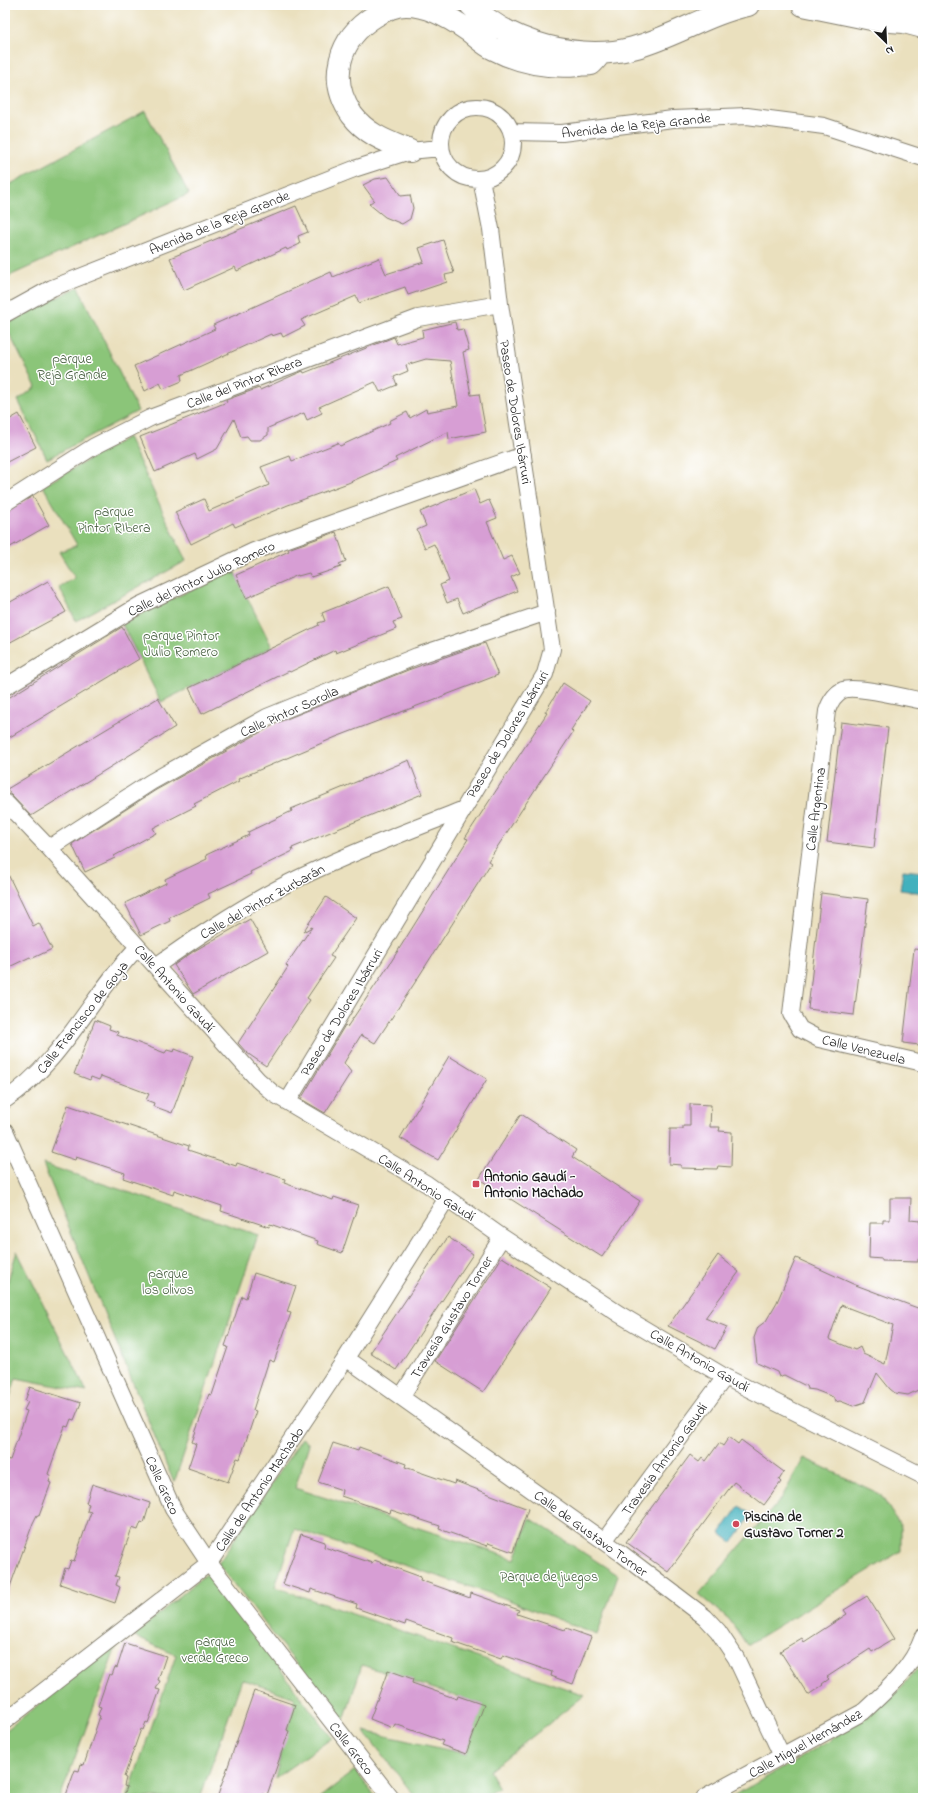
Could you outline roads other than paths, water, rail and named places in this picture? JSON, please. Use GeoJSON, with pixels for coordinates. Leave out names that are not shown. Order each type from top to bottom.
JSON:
{"type":"FeatureCollection","features":[{"type":"Feature","properties":{"kind":"street"},"geometry":{"type":"LineString","coordinates":[[410,151],[376,137],[363,127],[352,114],[343,98],[338,78],[340,59],[350,39],[361,24],[382,12],[405,5],[427,8],[468,30],[493,49],[526,62],[556,67],[591,64],[601,53]]}},
{"type":"Feature","properties":{"kind":"street"},"geometry":{"type":"LineString","coordinates":[[471,5],[478,12],[506,31],[539,44],[571,51],[601,53],[633,48],[748,5]]}},
{"type":"Feature","properties":{"kind":"street"},"geometry":{"type":"LineString","coordinates":[[803,5],[831,8],[876,20],[904,22],[923,27]]}},
{"type":"Feature","properties":{"kind":"street"},"geometry":{"type":"LineString","coordinates":[[876,20],[901,14],[920,5]]}},
{"type":"Feature","properties":{"kind":"street"},"geometry":{"type":"LineString","coordinates":[[470,106],[490,108],[506,121],[512,132],[512,154],[507,163],[498,172],[481,179],[467,178],[456,173],[448,166],[440,148],[444,126],[450,118],[460,110],[470,106]]}},
{"type":"Feature","properties":{"kind":"street","name":"Avenida de la Reja Grande"},"geometry":{"type":"LineString","coordinates":[[512,132],[562,133],[673,118],[747,116],[824,126],[923,158]]}},
{"type":"Feature","properties":{"kind":"street","name":"Avenida de la Reja Grande"},"geometry":{"type":"LineString","coordinates":[[5,314],[52,288],[354,169],[410,151],[440,148]]}},
{"type":"Feature","properties":{"kind":"street","name":"Paseo de Dolores Ibárruri"},"geometry":{"type":"LineString","coordinates":[[288,1101],[462,810],[546,674],[552,649],[500,304],[492,229],[481,179]]}},
{"type":"Feature","properties":{"kind":"street","name":"Calle del Pintor Ribera"},"geometry":{"type":"LineString","coordinates":[[5,503],[93,447],[150,418],[418,318],[500,304]]}},
{"type":"Feature","properties":{"kind":"street","name":"Calle del Pintor Julio Romero"},"geometry":{"type":"LineString","coordinates":[[5,687],[138,606],[254,550],[523,455]]}},
{"type":"Feature","properties":{"kind":"street","name":"Calle Pintor Sorolla"},"geometry":{"type":"LineString","coordinates":[[49,848],[151,782],[267,717],[417,656],[547,612]]}},
{"type":"Feature","properties":{"kind":"street","name":"Calle Argentina"},"geometry":{"type":"LineString","coordinates":[[791,1014],[826,711],[831,700],[844,690],[856,688],[923,701]]}},
{"type":"Feature","properties":{"kind":"street","name":"Calle Antonio Gaudí"},"geometry":{"type":"LineString","coordinates":[[5,802],[49,848],[258,1080],[274,1094],[427,1184],[619,1314],[725,1377],[923,1476]]}},
{"type":"Feature","properties":{"kind":"street","name":"Calle del Pintor Zurbarán"},"geometry":{"type":"LineString","coordinates":[[156,966],[210,928],[300,877],[375,844],[462,810]]}},
{"type":"Feature","properties":{"kind":"street","name":"Calle Francisco de Goya"},"geometry":{"type":"LineString","coordinates":[[5,1100],[34,1078],[76,1028],[122,963],[138,947]]}},
{"type":"Feature","properties":{"kind":"street","name":"Calle Venezuela"},"geometry":{"type":"LineString","coordinates":[[791,1014],[800,1029],[820,1039],[923,1063]]}},
{"type":"Feature","properties":{"kind":"street","name":"Calle Greco"},"geometry":{"type":"LineString","coordinates":[[5,1131],[173,1508],[209,1563],[391,1798]]}},
{"type":"Feature","properties":{"kind":"street","name":"Calle de Antonio Machado"},"geometry":{"type":"LineString","coordinates":[[5,1721],[209,1563],[346,1358],[447,1198]]}},
{"type":"Feature","properties":{"kind":"street","name":"Travesía Gustavo Torner"},"geometry":{"type":"LineString","coordinates":[[401,1397],[502,1236]]}},
{"type":"Feature","properties":{"kind":"street","name":"Calle de Gustavo Torner"},"geometry":{"type":"LineString","coordinates":[[346,1358],[604,1541],[705,1617],[718,1630],[736,1658],[782,1756]]}},
{"type":"Feature","properties":{"kind":"street","name":"Travesía Antonio Gaudí"},"geometry":{"type":"LineString","coordinates":[[604,1541],[725,1377]]}},
{"type":"Feature","properties":{"kind":"street","name":"Calle Miguel Hernández"},"geometry":{"type":"LineString","coordinates":[[704,1798],[863,1712],[884,1693],[912,1660],[917,1653],[923,1637]]}},
{"type":"Feature","properties":{"kind":"water"},"geometry":{"type":"Polygon","coordinates":[[[903,870],[923,872],[923,893],[900,890],[903,870]]]}},
{"type":"Feature","properties":{"kind":"water","name":"Piscina de Gustavo Torner 2"},"geometry":{"type":"Polygon","coordinates":[[[739,1506],[752,1515],[732,1542],[720,1533],[739,1506]]]}},
{"type":"Feature","properties":{"kind":"place","name":"Antonio Gaudí - Antonio Machado"},"geometry":{"type":"Point","coordinates":[476,1184]}},
{"type":"Feature","properties":{"kind":"place","name":"Piscina de Gustavo Torner 2"},"geometry":{"type":"Point","coordinates":[736,1524]}},
{"type":"Feature","properties":{"kind":"park label","name":"parque Reja Grande"},"geometry":{"type":"Point","coordinates":[72,366]}},
{"type":"Feature","properties":{"kind":"park label","name":"parque Pintor RIbera"},"geometry":{"type":"Point","coordinates":[114,520]}},
{"type":"Feature","properties":{"kind":"park label","name":"parque Pintor Julio Romero"},"geometry":{"type":"Point","coordinates":[181,644]}},
{"type":"Feature","properties":{"kind":"park label","name":"parque los olivos"},"geometry":{"type":"Point","coordinates":[168,1282]}},
{"type":"Feature","properties":{"kind":"park label","name":"Parque de juegos"},"geometry":{"type":"Point","coordinates":[549,1576]}},
{"type":"Feature","properties":{"kind":"park label","name":"parque verde Greco"},"geometry":{"type":"Point","coordinates":[215,1650]}}]}
